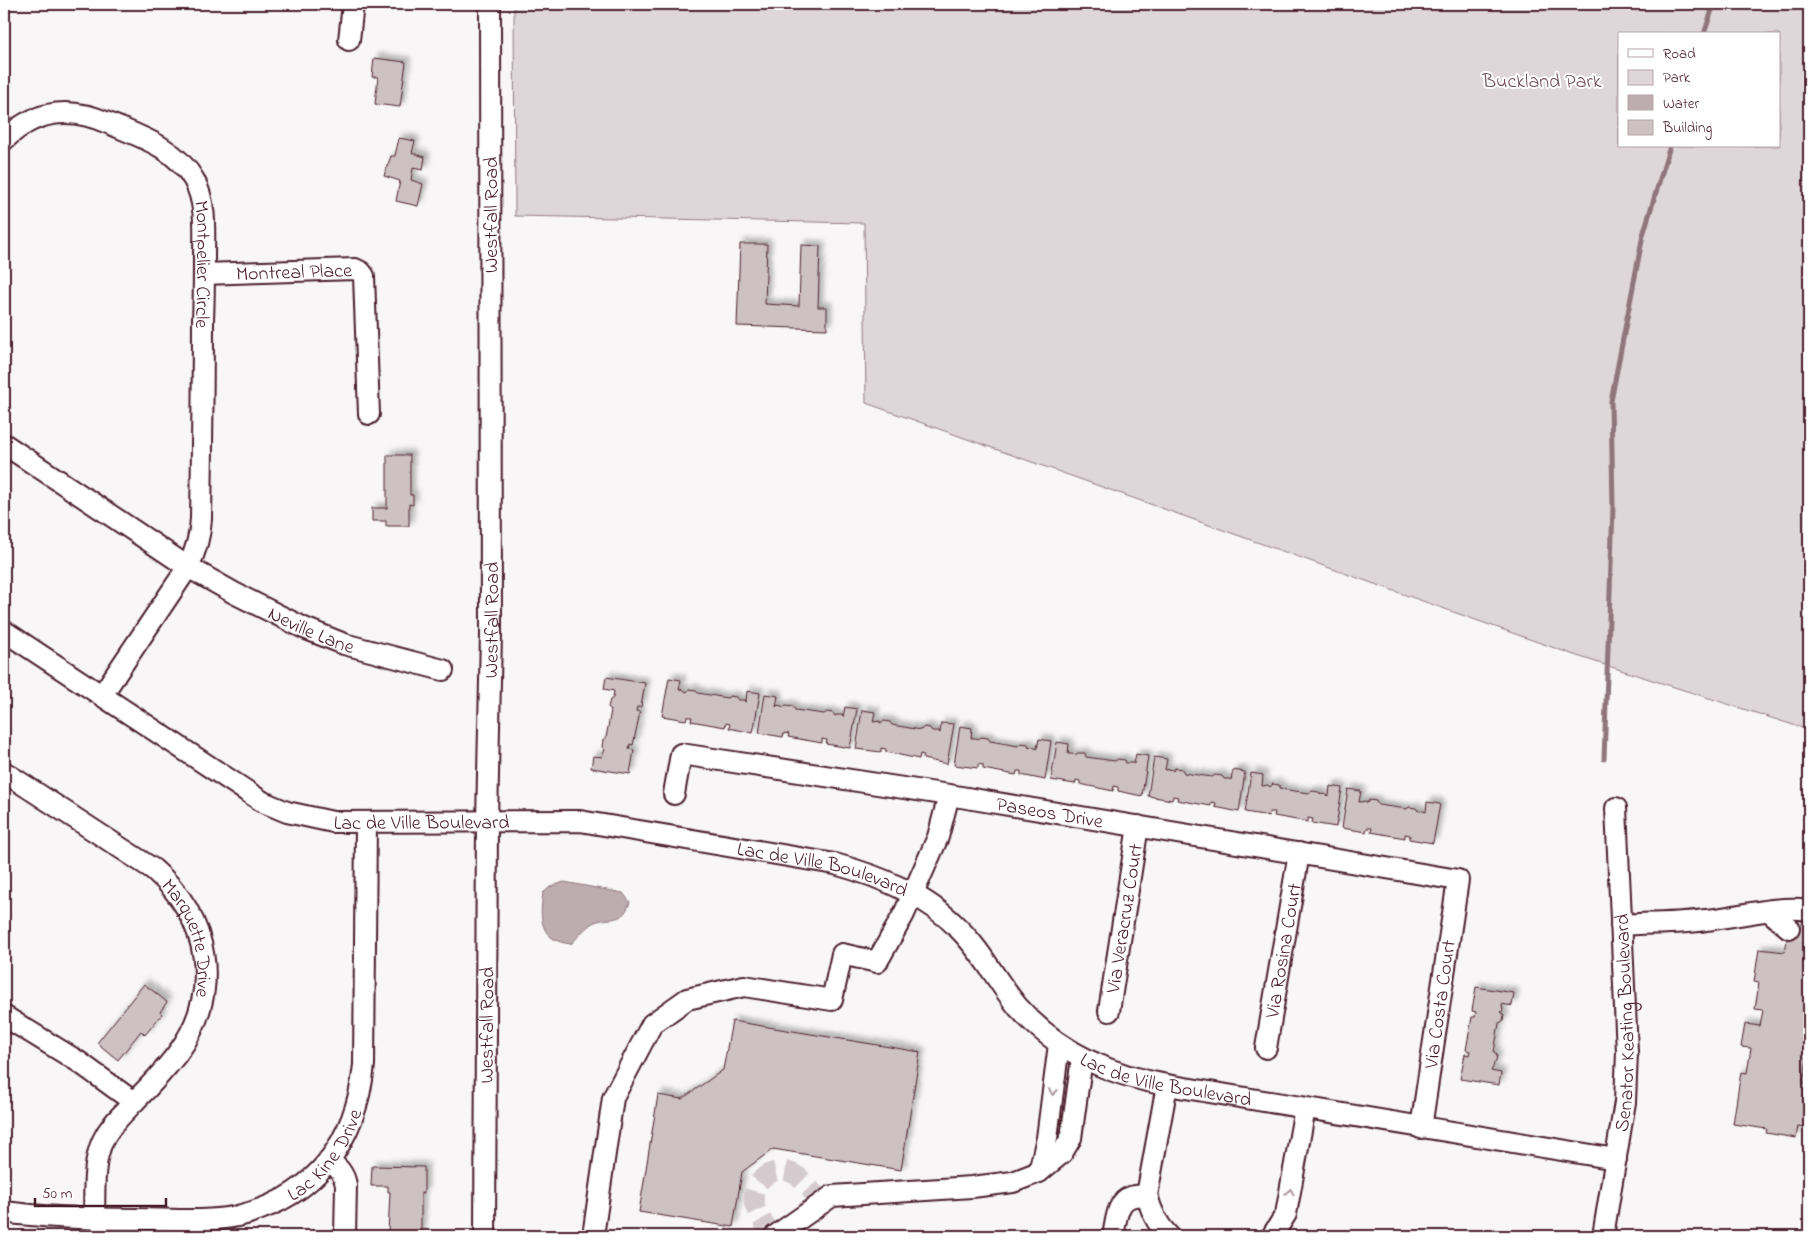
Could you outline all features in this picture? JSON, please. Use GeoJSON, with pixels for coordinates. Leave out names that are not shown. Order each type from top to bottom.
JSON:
{"type":"FeatureCollection","features":[{"type":"Feature","properties":{"kind":"street"},"geometry":{"type":"LineString","coordinates":[[349,40],[353,4]]}},
{"type":"Feature","properties":{"kind":"street","name":"Westfall Road"},"geometry":{"type":"LineString","coordinates":[[485,1236],[487,821],[491,634],[490,4]]}},
{"type":"Feature","properties":{"kind":"street","name":"Montpelier Circle"},"geometry":{"type":"LineString","coordinates":[[7,130],[46,115],[68,112],[90,115],[152,141],[177,157],[196,186],[202,204],[204,220],[204,274],[201,519],[199,540],[188,567],[102,695]]}},
{"type":"Feature","properties":{"kind":"street","name":"Montreal Place"},"geometry":{"type":"LineString","coordinates":[[204,274],[355,269],[361,272],[364,276],[369,414]]}},
{"type":"Feature","properties":{"kind":"street"},"geometry":{"type":"LineString","coordinates":[[4,444],[188,567]]}},
{"type":"Feature","properties":{"kind":"street","name":"Neville Lane"},"geometry":{"type":"LineString","coordinates":[[188,567],[234,593],[304,628],[344,644],[443,670]]}},
{"type":"Feature","properties":{"kind":"street","name":"Lac de Ville Boulevard"},"geometry":{"type":"LineString","coordinates":[[4,631],[263,802],[288,812],[333,822],[580,821],[834,864],[865,872],[913,894],[942,913],[972,944],[1018,1006],[1041,1029],[1082,1058],[1118,1074],[1143,1081],[1616,1159]]}},
{"type":"Feature","properties":{"kind":"street","name":"Paseos Drive"},"geometry":{"type":"LineString","coordinates":[[674,794],[681,754],[949,795],[1458,880]]}},
{"type":"Feature","properties":{"kind":"street","name":"Marquette Drive"},"geometry":{"type":"LineString","coordinates":[[4,772],[153,869],[167,881],[182,900],[196,926],[204,955],[205,982],[201,1009],[191,1032],[177,1054],[116,1120],[103,1140],[96,1168],[94,1218]]}},
{"type":"Feature","properties":{"kind":"street"},"geometry":{"type":"LineString","coordinates":[[593,1236],[613,1098],[652,1024],[687,999],[744,986],[832,1000],[842,954],[877,962],[913,894],[938,836],[949,795]]}},
{"type":"Feature","properties":{"kind":"street","name":"Senator Keating Boulevard"},"geometry":{"type":"LineString","coordinates":[[1603,1236],[1625,1102],[1627,1052],[1616,808]]}},
{"type":"Feature","properties":{"kind":"street","name":"Lac Kine Drive"},"geometry":{"type":"LineString","coordinates":[[4,1212],[24,1215],[190,1220],[237,1216],[264,1208],[282,1199],[313,1178],[330,1160],[343,1140],[358,1104],[364,1065],[366,822]]}},
{"type":"Feature","properties":{"kind":"street","name":"Via Veracruz Court"},"geometry":{"type":"LineString","coordinates":[[1109,1011],[1138,826]]}},
{"type":"Feature","properties":{"kind":"street","name":"Via Rosina Court"},"geometry":{"type":"LineString","coordinates":[[1266,1048],[1298,853]]}},
{"type":"Feature","properties":{"kind":"street","name":"Via Costa Court"},"geometry":{"type":"LineString","coordinates":[[1421,1128],[1458,880]]}},
{"type":"Feature","properties":{"kind":"street"},"geometry":{"type":"LineString","coordinates":[[1622,925],[1686,922],[1802,908],[1809,910]]}},
{"type":"Feature","properties":{"kind":"street"},"geometry":{"type":"LineString","coordinates":[[1769,911],[1789,928]]}},
{"type":"Feature","properties":{"kind":"street"},"geometry":{"type":"LineString","coordinates":[[4,1016],[78,1062],[134,1102]]}},
{"type":"Feature","properties":{"kind":"street"},"geometry":{"type":"LineString","coordinates":[[1039,1172],[1047,1138],[1060,1044]]}},
{"type":"Feature","properties":{"kind":"street"},"geometry":{"type":"LineString","coordinates":[[775,1236],[832,1196],[972,1187],[1013,1182],[1039,1172],[1062,1153],[1071,1138],[1082,1058]]}},
{"type":"Feature","properties":{"kind":"street"},"geometry":{"type":"LineString","coordinates":[[1167,1085],[1147,1195],[1150,1210],[1163,1231],[1169,1236]]}},
{"type":"Feature","properties":{"kind":"street"},"geometry":{"type":"LineString","coordinates":[[1272,1236],[1286,1214],[1304,1108]]}},
{"type":"Feature","properties":{"kind":"street"},"geometry":{"type":"LineString","coordinates":[[330,1160],[345,1177],[345,1236]]}},
{"type":"Feature","properties":{"kind":"street"},"geometry":{"type":"LineString","coordinates":[[1114,1236],[1118,1211],[1122,1202],[1130,1197],[1147,1195]]}},
{"type":"Feature","properties":{"kind":"green space","name":"Buckland Park"},"geometry":{"type":"Polygon","coordinates":[[[514,4],[1809,4],[1809,730],[1577,656],[866,403],[864,223],[515,216],[514,4]]]}},
{"type":"Feature","properties":{"kind":"water"},"geometry":{"type":"Polygon","coordinates":[[[564,882],[623,893],[630,902],[623,915],[591,924],[571,944],[561,942],[547,933],[541,912],[543,893],[550,887],[564,882]]]}},
{"type":"Feature","properties":{"kind":"building"},"geometry":{"type":"Polygon","coordinates":[[[374,58],[406,62],[400,107],[375,104],[378,77],[372,77],[374,58]]]}},
{"type":"Feature","properties":{"kind":"building"},"geometry":{"type":"Polygon","coordinates":[[[399,138],[415,141],[412,153],[425,157],[423,170],[413,168],[411,180],[423,184],[418,206],[396,201],[400,181],[384,176],[391,156],[395,156],[399,138]]]}},
{"type":"Feature","properties":{"kind":"building"},"geometry":{"type":"Polygon","coordinates":[[[740,244],[767,244],[765,304],[799,306],[801,245],[820,246],[818,307],[827,307],[827,329],[737,326],[740,244]]]}},
{"type":"Feature","properties":{"kind":"building"},"geometry":{"type":"Polygon","coordinates":[[[387,455],[410,455],[410,495],[413,495],[413,505],[409,504],[409,526],[386,526],[386,521],[372,521],[372,508],[387,508],[387,455]]]}},
{"type":"Feature","properties":{"kind":"building"},"geometry":{"type":"Polygon","coordinates":[[[606,677],[645,683],[641,707],[637,707],[636,711],[640,712],[633,745],[630,744],[629,749],[634,750],[630,774],[591,768],[593,756],[603,757],[605,750],[602,747],[603,740],[606,738],[611,710],[608,707],[610,700],[613,698],[614,691],[604,689],[606,677]]]}},
{"type":"Feature","properties":{"kind":"building"},"geometry":{"type":"Polygon","coordinates":[[[669,678],[681,680],[679,690],[687,692],[689,689],[695,690],[698,693],[727,698],[730,696],[736,697],[738,700],[745,700],[746,702],[747,691],[760,693],[753,733],[729,728],[730,724],[726,723],[725,727],[691,721],[692,717],[687,717],[686,720],[662,716],[669,678]]]}},
{"type":"Feature","properties":{"kind":"building"},"geometry":{"type":"Polygon","coordinates":[[[765,694],[778,696],[776,707],[778,705],[782,706],[782,708],[786,705],[793,706],[795,710],[824,714],[827,712],[833,713],[835,716],[842,715],[843,717],[845,707],[857,709],[850,748],[826,744],[827,740],[822,739],[822,743],[788,737],[789,734],[784,733],[783,737],[759,733],[765,694]]]}},
{"type":"Feature","properties":{"kind":"building"},"geometry":{"type":"Polygon","coordinates":[[[862,710],[875,712],[873,722],[890,722],[892,725],[921,730],[924,727],[930,728],[932,731],[939,731],[940,733],[941,723],[954,724],[947,764],[923,759],[924,755],[920,754],[919,759],[886,752],[886,749],[881,748],[881,752],[856,749],[862,710]]]}},
{"type":"Feature","properties":{"kind":"building"},"geometry":{"type":"Polygon","coordinates":[[[960,726],[972,728],[971,738],[988,738],[990,741],[1018,746],[1021,743],[1028,744],[1029,748],[1031,746],[1037,749],[1039,739],[1051,741],[1045,780],[1021,775],[1021,771],[1017,771],[1016,775],[983,769],[983,765],[978,764],[978,768],[954,765],[960,726]]]}},
{"type":"Feature","properties":{"kind":"building"},"geometry":{"type":"Polygon","coordinates":[[[1057,742],[1069,744],[1068,754],[1085,753],[1086,757],[1115,761],[1118,759],[1125,760],[1126,763],[1134,764],[1136,754],[1148,756],[1142,796],[1118,791],[1118,787],[1114,786],[1113,791],[1080,784],[1080,781],[1076,780],[1075,784],[1051,780],[1057,742]]]}},
{"type":"Feature","properties":{"kind":"building"},"geometry":{"type":"Polygon","coordinates":[[[1154,757],[1167,759],[1165,770],[1182,769],[1184,773],[1212,777],[1215,775],[1222,776],[1224,779],[1231,780],[1233,770],[1245,772],[1239,812],[1215,807],[1216,803],[1211,802],[1211,806],[1177,800],[1178,797],[1173,796],[1172,800],[1148,796],[1154,757]]]}},
{"type":"Feature","properties":{"kind":"building"},"geometry":{"type":"Polygon","coordinates":[[[1251,773],[1263,775],[1262,786],[1268,785],[1270,787],[1273,784],[1279,785],[1281,789],[1309,793],[1312,791],[1319,792],[1321,795],[1329,796],[1330,786],[1342,788],[1336,827],[1312,823],[1313,819],[1308,818],[1308,822],[1274,816],[1275,812],[1270,812],[1269,816],[1245,812],[1251,773]]]}},
{"type":"Feature","properties":{"kind":"building"},"geometry":{"type":"Polygon","coordinates":[[[1348,789],[1361,791],[1359,802],[1376,801],[1378,805],[1407,809],[1409,807],[1416,808],[1418,811],[1426,812],[1427,802],[1440,804],[1433,843],[1409,839],[1410,835],[1405,834],[1405,838],[1371,832],[1372,828],[1367,828],[1366,832],[1342,828],[1348,789]]]}},
{"type":"Feature","properties":{"kind":"building"},"geometry":{"type":"Polygon","coordinates":[[[1790,921],[1809,924],[1809,1046],[1803,1083],[1806,1084],[1803,1103],[1808,1104],[1804,1127],[1798,1126],[1796,1138],[1766,1133],[1767,1129],[1733,1124],[1741,1072],[1747,1073],[1751,1048],[1741,1047],[1745,1024],[1760,1026],[1763,1010],[1755,1009],[1759,983],[1754,982],[1759,949],[1785,952],[1790,921]]]}},
{"type":"Feature","properties":{"kind":"building"},"geometry":{"type":"Polygon","coordinates":[[[144,984],[167,1002],[160,1012],[162,1014],[145,1035],[141,1031],[118,1060],[97,1043],[144,984]]]}},
{"type":"Feature","properties":{"kind":"building"},"geometry":{"type":"Polygon","coordinates":[[[1476,987],[1514,993],[1512,1006],[1502,1004],[1503,1021],[1499,1023],[1494,1052],[1497,1055],[1491,1071],[1501,1073],[1499,1085],[1460,1079],[1465,1054],[1469,1055],[1470,1051],[1466,1050],[1472,1017],[1475,1017],[1476,1012],[1472,1011],[1476,987]]]}},
{"type":"Feature","properties":{"kind":"building"},"geometry":{"type":"Polygon","coordinates":[[[732,1021],[920,1052],[901,1170],[773,1149],[742,1172],[733,1227],[639,1212],[658,1095],[682,1099],[723,1070],[732,1021]]]}},
{"type":"Feature","properties":{"kind":"building"},"geometry":{"type":"Polygon","coordinates":[[[372,1166],[424,1167],[424,1193],[421,1193],[421,1236],[392,1236],[393,1233],[388,1233],[390,1192],[388,1192],[388,1186],[371,1186],[372,1166]]]}},
{"type":"Feature","properties":{"kind":"waterway"},"geometry":{"type":"LineString","coordinates":[[1705,32],[1714,4]]}},
{"type":"Feature","properties":{"kind":"waterway"},"geometry":{"type":"LineString","coordinates":[[1604,759],[1613,507],[1611,401],[1643,235],[1669,148]]}},
{"type":"Feature","properties":{"kind":"tunnel"},"geometry":{"type":"LineString","coordinates":[[1789,928],[1809,931]]}},
{"type":"Feature","properties":{"kind":"tunnel"},"geometry":{"type":"LineString","coordinates":[[773,1236],[755,1206],[755,1190],[763,1178],[776,1171],[792,1173],[804,1182],[822,1203]]}}]}
